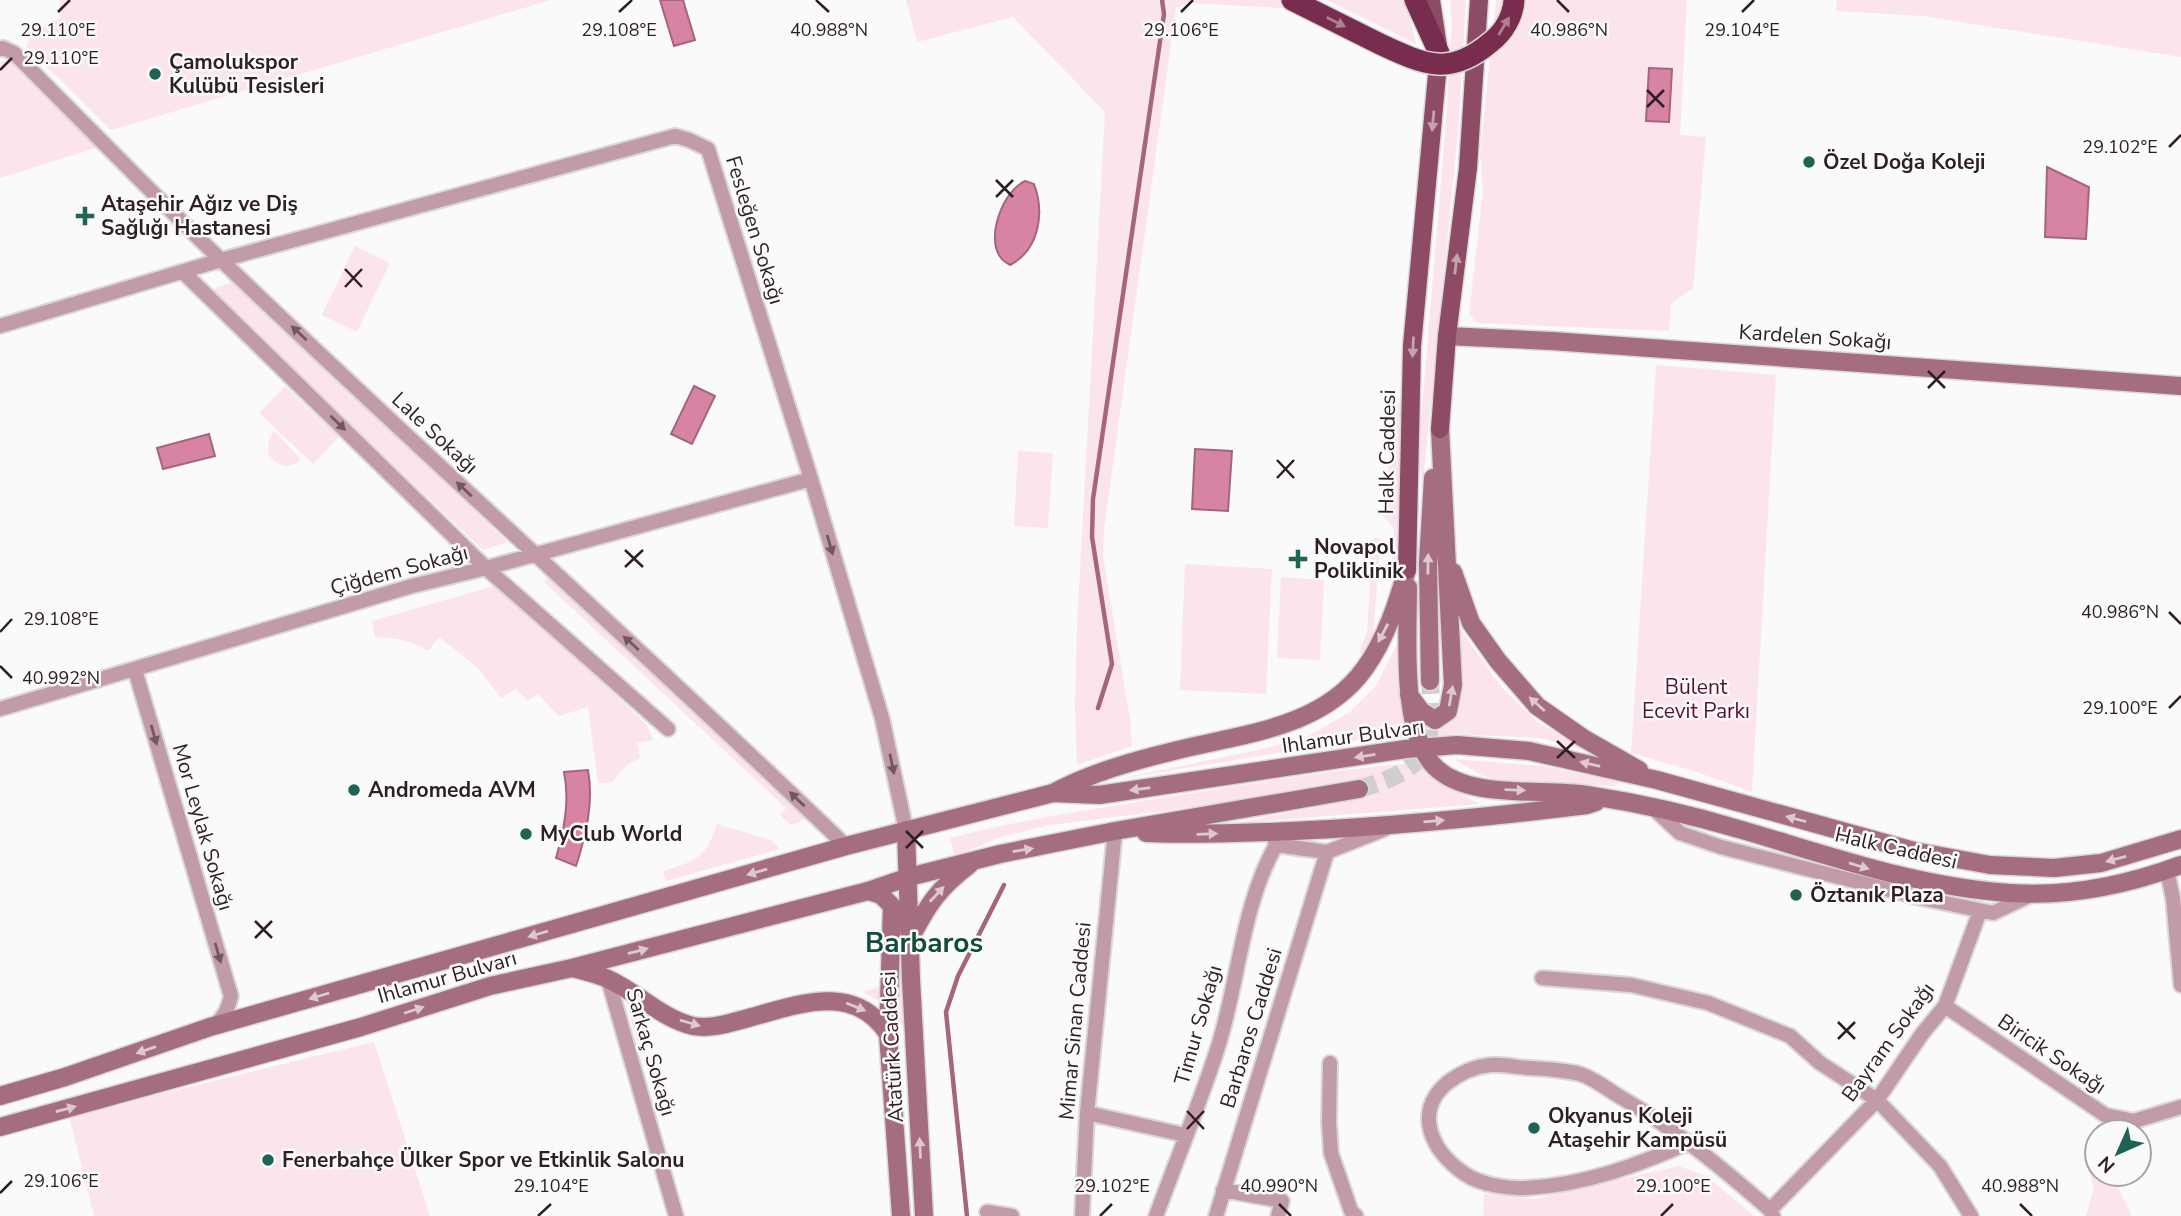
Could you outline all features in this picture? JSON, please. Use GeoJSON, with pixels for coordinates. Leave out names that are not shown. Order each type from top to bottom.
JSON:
{"type":"FeatureCollection","features":[{"type":"Feature","properties":{"kind":"highway"},"geometry":{"type":"LineString","coordinates":[[1292,0],[1412,59],[1429,64],[1454,64],[1474,57],[1499,36],[1513,11],[1514,0]]}},
{"type":"Feature","properties":{"kind":"highway"},"geometry":{"type":"LineString","coordinates":[[1415,0],[1439,53]]}},
{"type":"Feature","properties":{"kind":"main road","name":"Halk Caddesi"},"geometry":{"type":"LineString","coordinates":[[1431,0],[1439,53],[1412,346],[1408,570],[1409,695],[1416,736],[1434,766],[1446,776],[1467,786],[1562,793],[1652,807],[1739,829],[1878,872],[1975,889],[2034,893],[2091,888],[2125,882],[2174,868]]}},
{"type":"Feature","properties":{"kind":"main road"},"geometry":{"type":"LineString","coordinates":[[1430,681],[1428,563],[1432,483],[1468,168],[1479,0]]}},
{"type":"Feature","properties":{"kind":"main road","name":"Kardelen Sokağı"},"geometry":{"type":"LineString","coordinates":[[1447,336],[1552,341],[2181,386]]}},
{"type":"Feature","properties":{"kind":"main road"},"geometry":{"type":"LineString","coordinates":[[1409,695],[1421,711],[1435,720],[1448,710],[1451,702],[1453,685],[1440,429]]}},
{"type":"Feature","properties":{"kind":"main road"},"geometry":{"type":"LineString","coordinates":[[1445,548],[1471,623],[1498,661],[1537,706],[1583,738],[1657,780]]}},
{"type":"Feature","properties":{"kind":"main road","name":"Ihlamur Bulvarı"},"geometry":{"type":"LineString","coordinates":[[0,1096],[65,1077],[210,1027],[846,846],[1053,793],[1076,780],[1139,760],[1296,721],[1328,704],[1365,668],[1394,614],[1408,570]]}},
{"type":"Feature","properties":{"kind":"main road","name":"Ihlamur Bulvarı"},"geometry":{"type":"LineString","coordinates":[[1053,793],[1099,795],[1406,749],[1457,745],[1529,751],[1657,780]]}},
{"type":"Feature","properties":{"kind":"main road","name":"Halk Caddesi"},"geometry":{"type":"LineString","coordinates":[[1657,780],[1914,851],[1990,865],[2054,868],[2101,863],[2181,839]]}},
{"type":"Feature","properties":{"kind":"main road"},"geometry":{"type":"LineString","coordinates":[[868,891],[881,895],[892,906],[909,877],[975,860],[1115,831],[1359,789]]}},
{"type":"Feature","properties":{"kind":"main road","name":"Halk Caddesi"},"geometry":{"type":"LineString","coordinates":[[1115,831],[1274,838],[1306,832],[1587,805],[1604,799]]}},
{"type":"Feature","properties":{"kind":"main road","name":"Atatürk Caddesi"},"geometry":{"type":"LineString","coordinates":[[906,830],[924,1216]]}},
{"type":"Feature","properties":{"kind":"main road"},"geometry":{"type":"LineString","coordinates":[[911,937],[930,902],[951,879],[975,860]]}},
{"type":"Feature","properties":{"kind":"main road","name":"Ihlamur Bulvarı"},"geometry":{"type":"LineString","coordinates":[[0,1127],[360,1027],[490,986],[572,968],[868,891],[909,877]]}},
{"type":"Feature","properties":{"kind":"main road","name":"Atatürk Caddesi"},"geometry":{"type":"LineString","coordinates":[[892,906],[888,1034],[901,1216]]}},
{"type":"Feature","properties":{"kind":"main road"},"geometry":{"type":"LineString","coordinates":[[572,968],[608,979],[680,1021],[694,1026],[711,1027],[731,1023],[814,1001],[851,1003],[872,1014],[888,1034]]}},
{"type":"Feature","properties":{"kind":"street","name":"Lale Sokağı"},"geometry":{"type":"LineString","coordinates":[[0,49],[14,52],[221,260],[724,728],[846,846]]}},
{"type":"Feature","properties":{"kind":"street","name":"Fesleğen Sokağı"},"geometry":{"type":"LineString","coordinates":[[0,326],[221,260],[675,136],[689,139],[708,149],[811,480],[881,718],[906,830]]}},
{"type":"Feature","properties":{"kind":"street"},"geometry":{"type":"LineString","coordinates":[[184,273],[486,568],[668,729]]}},
{"type":"Feature","properties":{"kind":"street","name":"Çiğdem Sokağı"},"geometry":{"type":"LineString","coordinates":[[0,709],[412,586],[811,480]]}},
{"type":"Feature","properties":{"kind":"street","name":"Mor Leylak Sokağı"},"geometry":{"type":"LineString","coordinates":[[135,670],[231,996],[220,1021],[210,1027]]}},
{"type":"Feature","properties":{"kind":"street"},"geometry":{"type":"LineString","coordinates":[[1652,807],[1680,832],[1721,847],[1980,911],[1993,913],[2034,893]]}},
{"type":"Feature","properties":{"kind":"street"},"geometry":{"type":"LineString","coordinates":[[1274,838],[1327,852],[1396,824]]}},
{"type":"Feature","properties":{"kind":"street","name":"Mimar Sinan Caddesi"},"geometry":{"type":"LineString","coordinates":[[1082,1216],[1087,1113],[1115,831]]}},
{"type":"Feature","properties":{"kind":"street","name":"Timur Sokağı"},"geometry":{"type":"LineString","coordinates":[[1156,1216],[1218,1049],[1254,902],[1274,838]]}},
{"type":"Feature","properties":{"kind":"street","name":"Barbaros Caddesi"},"geometry":{"type":"LineString","coordinates":[[1216,1216],[1327,852]]}},
{"type":"Feature","properties":{"kind":"street"},"geometry":{"type":"LineString","coordinates":[[2174,868],[2173,898],[2181,985]]}},
{"type":"Feature","properties":{"kind":"street","name":"Bayram Sokağı"},"geometry":{"type":"LineString","coordinates":[[1772,1213],[1877,1100],[1922,1034],[1945,1006],[1980,911]]}},
{"type":"Feature","properties":{"kind":"street"},"geometry":{"type":"LineString","coordinates":[[1542,978],[1631,985],[1708,1003],[1790,1036],[1820,1063],[1877,1100],[1940,1166],[1971,1216]]}},
{"type":"Feature","properties":{"kind":"street","name":"Sarkaç Sokağı"},"geometry":{"type":"LineString","coordinates":[[608,979],[676,1216]]}},
{"type":"Feature","properties":{"kind":"street","name":"Biricik Sokağı"},"geometry":{"type":"LineString","coordinates":[[1945,1006],[2105,1115],[2134,1121],[2181,1107]]}},
{"type":"Feature","properties":{"kind":"street"},"geometry":{"type":"LineString","coordinates":[[1329,1063],[1331,1153],[1351,1211],[1356,1216]]}},
{"type":"Feature","properties":{"kind":"street"},"geometry":{"type":"LineString","coordinates":[[1690,1143],[1606,1174],[1526,1188],[1494,1185],[1467,1176],[1451,1163],[1435,1141],[1427,1122],[1431,1102],[1439,1090],[1458,1074],[1490,1065],[1582,1074],[1642,1109],[1706,1153],[1772,1213]]}},
{"type":"Feature","properties":{"kind":"street"},"geometry":{"type":"LineString","coordinates":[[1087,1113],[1185,1135]]}},
{"type":"Feature","properties":{"kind":"street"},"geometry":{"type":"LineString","coordinates":[[1223,1190],[1282,1201],[1278,1216]]}},
{"type":"Feature","properties":{"kind":"street"},"geometry":{"type":"LineString","coordinates":[[987,1212],[1012,1216]]}},
{"type":"Feature","properties":{"kind":"green space","name":"Çamolukspor Kulübü Tesisleri"},"geometry":{"type":"Polygon","coordinates":[[[59,0],[551,0],[111,130],[26,46],[33,31],[60,18],[59,0]]]}},
{"type":"Feature","properties":{"kind":"green space"},"geometry":{"type":"Polygon","coordinates":[[[906,0],[1280,0],[1300,9],[1188,3],[1176,8],[1104,529],[1103,556],[1132,746],[1077,765],[1077,626],[1105,112],[1013,17],[917,42],[906,0]]]}},
{"type":"Feature","properties":{"kind":"green space"},"geometry":{"type":"Polygon","coordinates":[[[1327,0],[1404,0],[1416,44],[1327,0]]]}},
{"type":"Feature","properties":{"kind":"green space"},"geometry":{"type":"Polygon","coordinates":[[[1450,0],[1466,0],[1458,133],[1423,481],[1418,458],[1445,134],[1452,23],[1450,0]]]}},
{"type":"Feature","properties":{"kind":"green space"},"geometry":{"type":"Polygon","coordinates":[[[1496,0],[1687,0],[1680,135],[1706,137],[1693,288],[1671,304],[1669,331],[1478,323],[1469,315],[1483,190],[1480,153],[1496,0]]]}},
{"type":"Feature","properties":{"kind":"green space"},"geometry":{"type":"Polygon","coordinates":[[[1837,0],[2181,0],[2181,57],[1923,16],[1836,11],[1837,0]]]}},
{"type":"Feature","properties":{"kind":"green space"},"geometry":{"type":"Polygon","coordinates":[[[10,60],[102,146],[0,178],[0,62],[10,60]]]}},
{"type":"Feature","properties":{"kind":"green space"},"geometry":{"type":"Polygon","coordinates":[[[355,246],[390,263],[357,332],[322,315],[355,246]]]}},
{"type":"Feature","properties":{"kind":"green space"},"geometry":{"type":"Polygon","coordinates":[[[234,281],[507,542],[483,550],[211,290],[234,281]]]}},
{"type":"Feature","properties":{"kind":"green space","name":"Bülent Ecevit Parkı"},"geometry":{"type":"Polygon","coordinates":[[[1656,365],[1776,375],[1752,792],[1694,771],[1631,753],[1656,365]]]}},
{"type":"Feature","properties":{"kind":"green space"},"geometry":{"type":"Polygon","coordinates":[[[285,386],[339,437],[313,464],[259,413],[285,386]]]}},
{"type":"Feature","properties":{"kind":"green space"},"geometry":{"type":"Polygon","coordinates":[[[1412,391],[1395,576],[1391,575],[1394,529],[1383,516],[1394,408],[1412,391]]]}},
{"type":"Feature","properties":{"kind":"green space"},"geometry":{"type":"Polygon","coordinates":[[[274,431],[301,459],[297,463],[284,466],[275,462],[268,454],[269,440],[274,431]]]}},
{"type":"Feature","properties":{"kind":"green space"},"geometry":{"type":"Polygon","coordinates":[[[1018,451],[1053,453],[1048,528],[1014,526],[1018,451]]]}},
{"type":"Feature","properties":{"kind":"green space"},"geometry":{"type":"Polygon","coordinates":[[[1373,538],[1381,538],[1373,634],[1363,654],[1359,652],[1367,632],[1373,538]]]}},
{"type":"Feature","properties":{"kind":"green space"},"geometry":{"type":"Polygon","coordinates":[[[1185,564],[1272,569],[1266,694],[1180,690],[1185,564]]]}},
{"type":"Feature","properties":{"kind":"green space"},"geometry":{"type":"Polygon","coordinates":[[[549,577],[805,817],[791,825],[780,815],[786,808],[544,582],[549,577]]]}},
{"type":"Feature","properties":{"kind":"green space"},"geometry":{"type":"Polygon","coordinates":[[[1281,577],[1324,580],[1320,660],[1277,658],[1281,577]]]}},
{"type":"Feature","properties":{"kind":"green space"},"geometry":{"type":"Polygon","coordinates":[[[498,585],[647,725],[653,740],[637,743],[640,758],[626,766],[611,783],[598,783],[588,707],[559,716],[538,694],[528,701],[516,689],[501,698],[478,668],[439,637],[428,651],[410,642],[375,637],[372,621],[498,585]]]}},
{"type":"Feature","properties":{"kind":"green space"},"geometry":{"type":"Polygon","coordinates":[[[1460,629],[1503,689],[1536,721],[1588,751],[1540,738],[1452,734],[1429,739],[1424,719],[1435,727],[1446,726],[1459,710],[1460,629]]]}},
{"type":"Feature","properties":{"kind":"green space"},"geometry":{"type":"Polygon","coordinates":[[[1401,636],[1401,700],[1408,738],[1371,738],[1118,779],[1307,737],[1350,712],[1376,686],[1401,636]]]}},
{"type":"Feature","properties":{"kind":"green space"},"geometry":{"type":"Polygon","coordinates":[[[1454,759],[1543,766],[1619,782],[1616,786],[1502,782],[1481,775],[1454,759]]]}},
{"type":"Feature","properties":{"kind":"green space"},"geometry":{"type":"Polygon","coordinates":[[[1422,762],[1437,781],[1479,804],[1238,823],[1361,798],[1356,779],[1202,806],[1050,825],[1001,837],[955,856],[950,838],[1046,817],[1213,790],[1422,762]]]}},
{"type":"Feature","properties":{"kind":"green space"},"geometry":{"type":"Polygon","coordinates":[[[717,824],[771,840],[780,849],[666,881],[663,871],[699,856],[708,845],[717,824]]]}},
{"type":"Feature","properties":{"kind":"green space"},"geometry":{"type":"Polygon","coordinates":[[[910,975],[911,1048],[894,1014],[863,992],[910,975]]]}},
{"type":"Feature","properties":{"kind":"green space"},"geometry":{"type":"Polygon","coordinates":[[[626,1000],[649,1014],[642,1024],[637,1042],[626,1000]]]}},
{"type":"Feature","properties":{"kind":"green space"},"geometry":{"type":"Polygon","coordinates":[[[374,1042],[430,1216],[94,1216],[69,1116],[374,1042]]]}},
{"type":"Feature","properties":{"kind":"green space"},"geometry":{"type":"Polygon","coordinates":[[[1679,1166],[1706,1176],[1754,1216],[1483,1216],[1484,1194],[1535,1199],[1679,1166]]]}},
{"type":"Feature","properties":{"kind":"green space"},"geometry":{"type":"Polygon","coordinates":[[[2094,1188],[2118,1188],[2132,1216],[2086,1216],[2094,1188]]]}},
{"type":"Feature","properties":{"kind":"shaded area"},"geometry":{"type":"Polygon","coordinates":[[[660,0],[683,0],[695,40],[674,46],[660,0]]]}},
{"type":"Feature","properties":{"kind":"shaded area"},"geometry":{"type":"Polygon","coordinates":[[[1649,68],[1672,69],[1669,122],[1646,121],[1649,68]]]}},
{"type":"Feature","properties":{"kind":"shaded area"},"geometry":{"type":"Polygon","coordinates":[[[2047,167],[2089,187],[2086,239],[2045,237],[2047,167]]]}},
{"type":"Feature","properties":{"kind":"shaded area"},"geometry":{"type":"Polygon","coordinates":[[[1025,181],[1034,184],[1037,195],[1037,230],[1028,250],[1010,265],[1002,259],[997,249],[996,227],[1010,194],[1025,181]]]}},
{"type":"Feature","properties":{"kind":"shaded area"},"geometry":{"type":"Polygon","coordinates":[[[694,386],[715,396],[692,444],[671,434],[694,386]]]}},
{"type":"Feature","properties":{"kind":"shaded area"},"geometry":{"type":"Polygon","coordinates":[[[209,434],[215,456],[163,469],[157,448],[209,434]]]}},
{"type":"Feature","properties":{"kind":"shaded area"},"geometry":{"type":"Polygon","coordinates":[[[1195,449],[1232,451],[1228,511],[1192,509],[1195,449]]]}},
{"type":"Feature","properties":{"kind":"shaded area"},"geometry":{"type":"Polygon","coordinates":[[[588,770],[588,818],[576,866],[556,858],[565,815],[564,772],[588,770]]]}},
{"type":"Feature","properties":{"kind":"waterway"},"geometry":{"type":"LineString","coordinates":[[1098,708],[1112,664],[1092,537],[1093,499],[1164,14],[1162,0]]}},
{"type":"Feature","properties":{"kind":"waterway"},"geometry":{"type":"LineString","coordinates":[[967,1216],[946,1012],[958,976],[1004,885]]}},
{"type":"Feature","properties":{"kind":"tunnel"},"geometry":{"type":"LineString","coordinates":[[1359,789],[1400,774],[1422,754],[1430,725],[1430,681]]}},
{"type":"Feature","properties":{"kind":"place","name":"Çamolukspor Kulübü Tesisleri"},"geometry":{"type":"Point","coordinates":[155,74]}},
{"type":"Feature","properties":{"kind":"place","name":"Özel Doğa Koleji"},"geometry":{"type":"Point","coordinates":[1809,162]}},
{"type":"Feature","properties":{"kind":"place","name":"Ataşehir Ağız ve Diş Sağlığı Hastanesi"},"geometry":{"type":"Point","coordinates":[85,216]}},
{"type":"Feature","properties":{"kind":"place","name":"Novapol Poliklinik"},"geometry":{"type":"Point","coordinates":[1298,559]}},
{"type":"Feature","properties":{"kind":"place","name":"Andromeda AVM"},"geometry":{"type":"Point","coordinates":[354,790]}},
{"type":"Feature","properties":{"kind":"place","name":"MyClub World"},"geometry":{"type":"Point","coordinates":[526,834]}},
{"type":"Feature","properties":{"kind":"place","name":"Öztanık Plaza"},"geometry":{"type":"Point","coordinates":[1796,895]}},
{"type":"Feature","properties":{"kind":"place","name":"Okyanus Koleji Ataşehir Kampüsü"},"geometry":{"type":"Point","coordinates":[1534,1128]}},
{"type":"Feature","properties":{"kind":"place","name":"Fenerbahçe Ülker Spor ve Etkinlik Salonu"},"geometry":{"type":"Point","coordinates":[268,1160]}},
{"type":"Feature","properties":{"kind":"district","name":"Barbaros"},"geometry":{"type":"Point","coordinates":[924,942]}}]}
